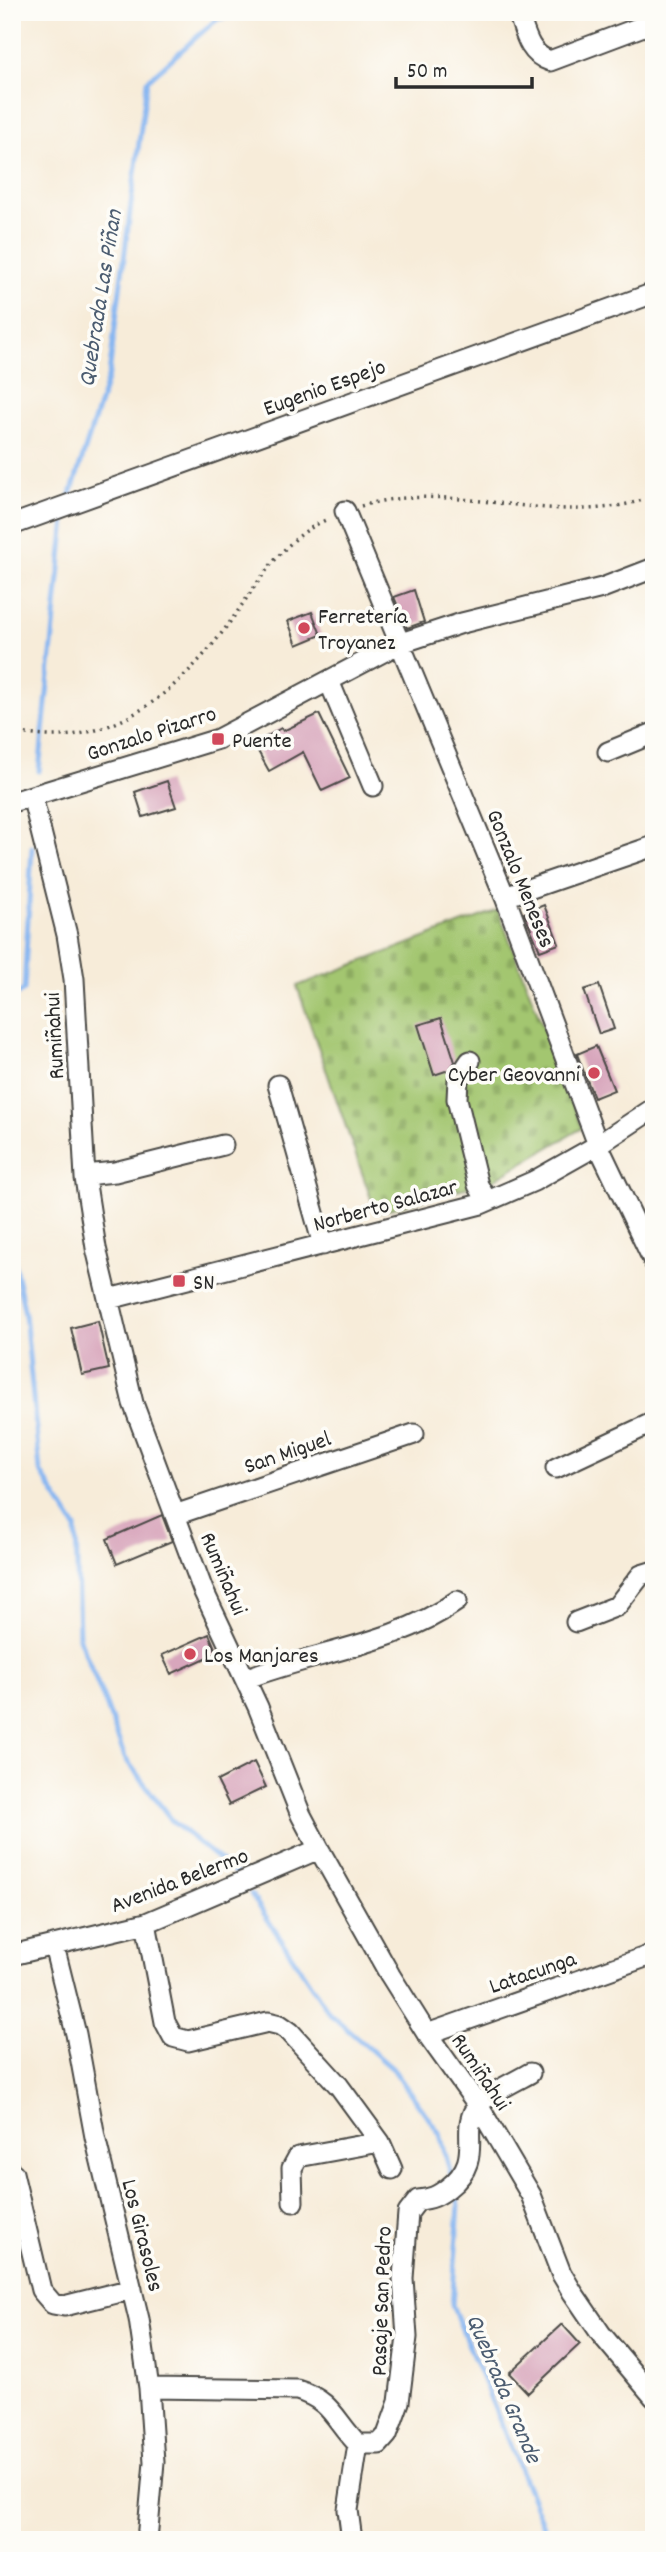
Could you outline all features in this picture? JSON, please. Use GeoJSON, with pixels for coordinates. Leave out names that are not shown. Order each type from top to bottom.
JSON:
{"type":"FeatureCollection","features":[{"type":"Feature","properties":{"kind":"street"},"geometry":{"type":"LineString","coordinates":[[518,12],[531,48],[540,57],[550,61],[654,22]]}},
{"type":"Feature","properties":{"kind":"street","name":"Eugenio Espejo"},"geometry":{"type":"LineString","coordinates":[[12,525],[654,293]]}},
{"type":"Feature","properties":{"kind":"street","name":"Gonzalo Meneses"},"geometry":{"type":"LineString","coordinates":[[345,512],[505,897],[598,1145],[654,1262]]}},
{"type":"Feature","properties":{"kind":"street","name":"Gonzalo Pizarro"},"geometry":{"type":"LineString","coordinates":[[12,803],[218,739],[398,644],[462,623],[602,588],[654,568]]}},
{"type":"Feature","properties":{"kind":"street"},"geometry":{"type":"LineString","coordinates":[[328,681],[373,786]]}},
{"type":"Feature","properties":{"kind":"street"},"geometry":{"type":"LineString","coordinates":[[608,752],[654,733]]}},
{"type":"Feature","properties":{"kind":"street","name":"Rumiñahui"},"geometry":{"type":"LineString","coordinates":[[32,796],[67,935],[74,979],[85,1175],[96,1248],[133,1403],[203,1590],[245,1679],[301,1815],[319,1849],[390,1975],[427,2034],[478,2105],[531,2195],[567,2283],[601,2334],[654,2397]]}},
{"type":"Feature","properties":{"kind":"street"},"geometry":{"type":"LineString","coordinates":[[505,897],[654,846]]}},
{"type":"Feature","properties":{"kind":"street"},"geometry":{"type":"LineString","coordinates":[[470,1061],[458,1079],[457,1100],[478,1185],[487,1201]]}},
{"type":"Feature","properties":{"kind":"street"},"geometry":{"type":"LineString","coordinates":[[278,1085],[323,1245]]}},
{"type":"Feature","properties":{"kind":"street","name":"Norberto Salazar"},"geometry":{"type":"LineString","coordinates":[[108,1299],[487,1201],[534,1181],[598,1145],[654,1108]]}},
{"type":"Feature","properties":{"kind":"street"},"geometry":{"type":"LineString","coordinates":[[85,1175],[115,1172],[223,1145]]}},
{"type":"Feature","properties":{"kind":"street"},"geometry":{"type":"LineString","coordinates":[[556,1468],[654,1422]]}},
{"type":"Feature","properties":{"kind":"street","name":"San Miguel"},"geometry":{"type":"LineString","coordinates":[[175,1515],[414,1434]]}},
{"type":"Feature","properties":{"kind":"street"},"geometry":{"type":"LineString","coordinates":[[576,1622],[617,1606],[641,1575],[654,1571]]}},
{"type":"Feature","properties":{"kind":"street"},"geometry":{"type":"LineString","coordinates":[[245,1679],[409,1628],[457,1601]]}},
{"type":"Feature","properties":{"kind":"street","name":"Avenida Belermo"},"geometry":{"type":"LineString","coordinates":[[12,1955],[146,1923],[319,1849]]}},
{"type":"Feature","properties":{"kind":"street"},"geometry":{"type":"LineString","coordinates":[[146,1923],[165,2022],[173,2037],[188,2041],[268,2022],[280,2025],[290,2032],[339,2086],[380,2142],[392,2169]]}},
{"type":"Feature","properties":{"kind":"street","name":"Los Girasoles"},"geometry":{"type":"LineString","coordinates":[[54,1946],[76,2034],[95,2137],[139,2319],[149,2388],[154,2462],[147,2540]]}},
{"type":"Feature","properties":{"kind":"street","name":"Latacunga"},"geometry":{"type":"LineString","coordinates":[[427,2034],[654,1954]]}},
{"type":"Feature","properties":{"kind":"street"},"geometry":{"type":"LineString","coordinates":[[478,2105],[530,2073]]}},
{"type":"Feature","properties":{"kind":"street","name":"Pasaje San Pedro"},"geometry":{"type":"LineString","coordinates":[[358,2444],[379,2444],[387,2435],[399,2402],[407,2337],[403,2278],[408,2213],[418,2200],[432,2199],[459,2179],[469,2161],[471,2123],[478,2105]]}},
{"type":"Feature","properties":{"kind":"street"},"geometry":{"type":"LineString","coordinates":[[293,2202],[292,2168],[298,2157],[380,2142]]}},
{"type":"Feature","properties":{"kind":"street"},"geometry":{"type":"LineString","coordinates":[[13,2173],[41,2290],[52,2304],[64,2306],[132,2289]]}},
{"type":"Feature","properties":{"kind":"street"},"geometry":{"type":"LineString","coordinates":[[149,2388],[297,2390],[315,2396],[329,2408],[358,2444],[348,2510],[352,2540]]}},
{"type":"Feature","properties":{"kind":"path"},"geometry":{"type":"LineString","coordinates":[[12,730],[55,735],[107,728],[152,704],[203,656],[282,550],[301,534],[345,512],[396,499],[430,497],[556,510],[635,504],[654,496]]}},
{"type":"Feature","properties":{"kind":"green space"},"geometry":{"type":"Polygon","coordinates":[[[498,910],[582,1128],[493,1180],[376,1213],[297,986],[498,910]]]}},
{"type":"Feature","properties":{"kind":"building"},"geometry":{"type":"Polygon","coordinates":[[[414,590],[424,622],[407,628],[394,597],[414,590]]]}},
{"type":"Feature","properties":{"kind":"building","name":"Ferretería Troyanez"},"geometry":{"type":"Polygon","coordinates":[[[312,612],[321,635],[297,645],[288,621],[312,612]]]}},
{"type":"Feature","properties":{"kind":"building"},"geometry":{"type":"Polygon","coordinates":[[[319,714],[350,778],[322,791],[303,752],[269,771],[254,744],[281,728],[283,731],[319,714]]]}},
{"type":"Feature","properties":{"kind":"building"},"geometry":{"type":"Polygon","coordinates":[[[167,781],[176,807],[143,817],[135,792],[167,781]]]}},
{"type":"Feature","properties":{"kind":"building"},"geometry":{"type":"Polygon","coordinates":[[[544,905],[559,944],[540,951],[524,913],[544,905]]]}},
{"type":"Feature","properties":{"kind":"building"},"geometry":{"type":"Polygon","coordinates":[[[599,985],[614,1029],[599,1034],[584,990],[599,985]]]}},
{"type":"Feature","properties":{"kind":"building"},"geometry":{"type":"Polygon","coordinates":[[[441,1018],[455,1062],[449,1070],[434,1075],[418,1025],[441,1018]]]}},
{"type":"Feature","properties":{"kind":"building","name":"Cyber Geovanni"},"geometry":{"type":"Polygon","coordinates":[[[596,1046],[614,1090],[594,1098],[577,1054],[596,1046]]]}},
{"type":"Feature","properties":{"kind":"building"},"geometry":{"type":"Polygon","coordinates":[[[98,1321],[109,1369],[82,1375],[71,1328],[98,1321]]]}},
{"type":"Feature","properties":{"kind":"building"},"geometry":{"type":"Polygon","coordinates":[[[162,1515],[172,1541],[117,1564],[107,1539],[162,1515]]]}},
{"type":"Feature","properties":{"kind":"building","name":"Los Manjares"},"geometry":{"type":"Polygon","coordinates":[[[209,1634],[217,1653],[171,1674],[162,1655],[209,1634]]]}},
{"type":"Feature","properties":{"kind":"building"},"geometry":{"type":"Polygon","coordinates":[[[254,1762],[266,1787],[229,1805],[217,1781],[254,1762]]]}},
{"type":"Feature","properties":{"kind":"building"},"geometry":{"type":"Polygon","coordinates":[[[562,2324],[580,2344],[528,2393],[509,2373],[562,2324]]]}},
{"type":"Feature","properties":{"kind":"waterway","name":"Quebrada Las Piñan"},"geometry":{"type":"LineString","coordinates":[[70,497],[109,374],[147,81],[217,19],[253,12]]}},
{"type":"Feature","properties":{"kind":"waterway","name":"Quebrada Las Piñan"},"geometry":{"type":"LineString","coordinates":[[39,771],[66,510]]}},
{"type":"Feature","properties":{"kind":"waterway"},"geometry":{"type":"LineString","coordinates":[[12,997],[24,990],[32,847]]}},
{"type":"Feature","properties":{"kind":"waterway"},"geometry":{"type":"LineString","coordinates":[[12,1252],[25,1314],[40,1471],[76,1528],[79,1638],[125,1758],[173,1822],[238,1875]]}},
{"type":"Feature","properties":{"kind":"waterway","name":"Quebrada Grande"},"geometry":{"type":"LineString","coordinates":[[251,1894],[330,2014],[393,2069],[440,2134],[452,2179]]}},
{"type":"Feature","properties":{"kind":"waterway","name":"Quebrada Grande"},"geometry":{"type":"LineString","coordinates":[[455,2189],[459,2205],[452,2305],[549,2540]]}},
{"type":"Feature","properties":{"kind":"place","name":"Ferretería Troyanez"},"geometry":{"type":"Point","coordinates":[304,628]}},
{"type":"Feature","properties":{"kind":"place","name":"Puente"},"geometry":{"type":"Point","coordinates":[218,739]}},
{"type":"Feature","properties":{"kind":"place","name":"Cyber Geovanni"},"geometry":{"type":"Point","coordinates":[594,1073]}},
{"type":"Feature","properties":{"kind":"place","name":"SN"},"geometry":{"type":"Point","coordinates":[179,1281]}},
{"type":"Feature","properties":{"kind":"place","name":"Los Manjares"},"geometry":{"type":"Point","coordinates":[190,1654]}}]}
